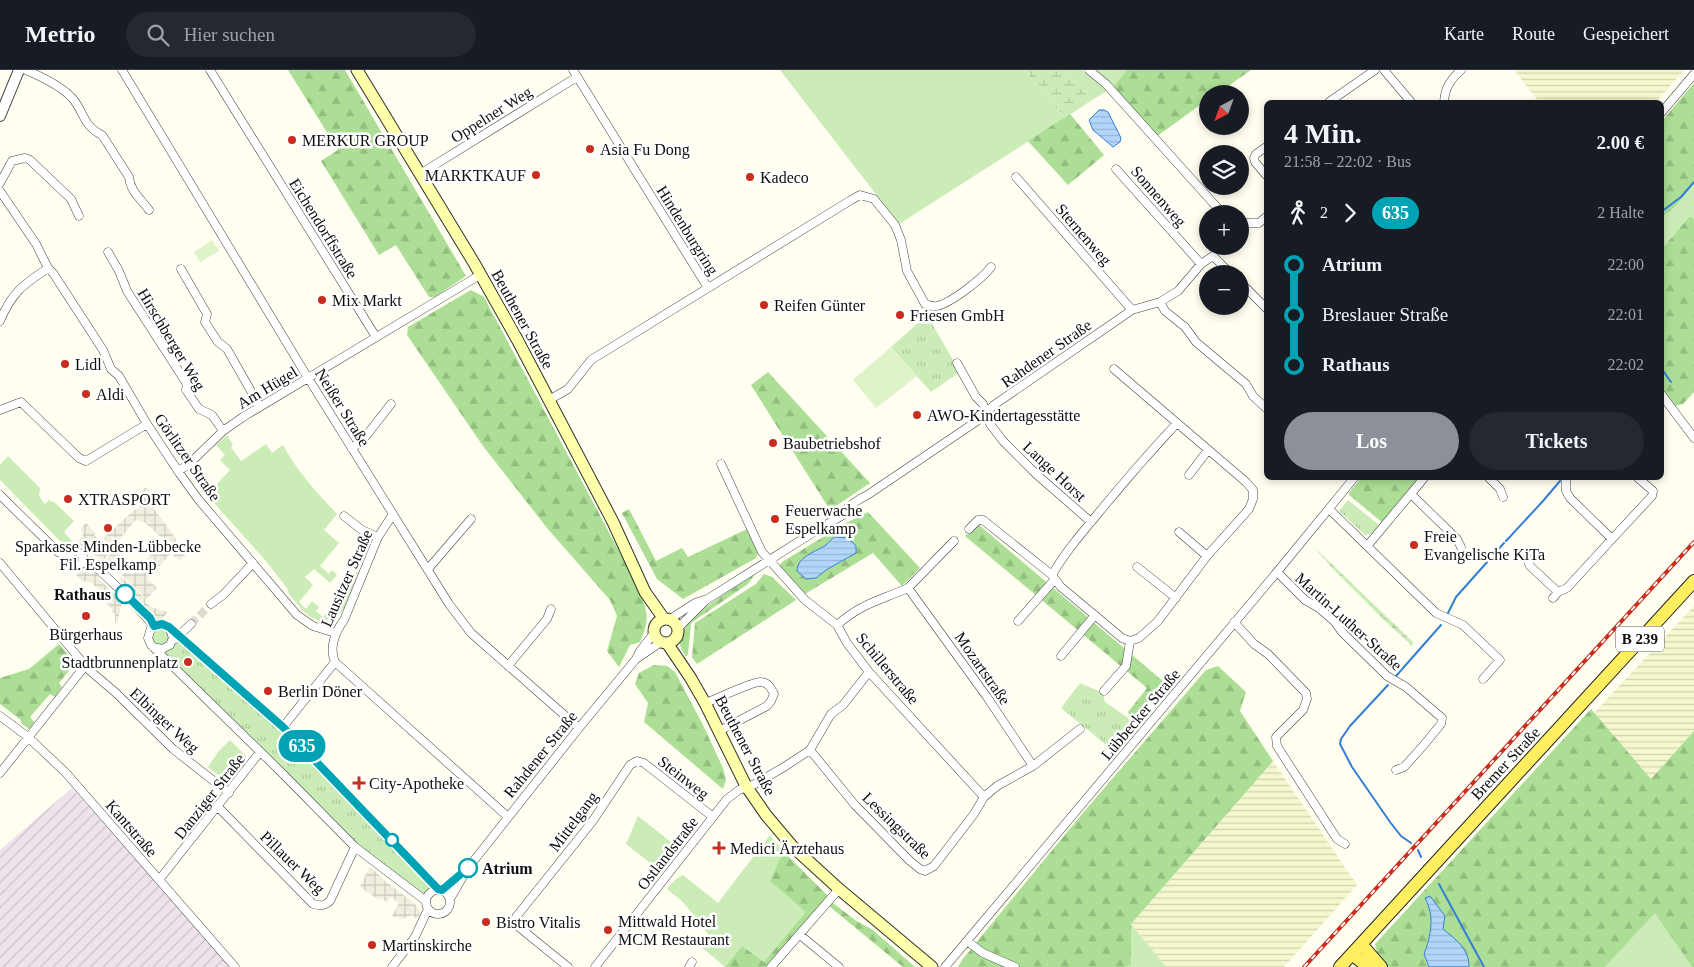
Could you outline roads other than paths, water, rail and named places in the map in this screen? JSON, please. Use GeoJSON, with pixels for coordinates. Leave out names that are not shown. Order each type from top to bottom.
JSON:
{"type":"FeatureCollection","features":[{"type":"Feature","properties":{"kind":"main road","name":"Beuthener Straße"},"geometry":{"type":"LineString","coordinates":[[357,70],[518,341],[613,522],[645,592],[666,631],[686,662],[690,677],[720,731],[746,786],[766,815],[793,847],[839,889],[932,967]]}},
{"type":"Feature","properties":{"kind":"main road","name":"Bremer Straße"},"geometry":{"type":"LineString","coordinates":[[1340,967],[1694,581]]}},
{"type":"Feature","properties":{"kind":"main road"},"geometry":{"type":"LineString","coordinates":[[1361,944],[1381,967]]}},
{"type":"Feature","properties":{"kind":"main road"},"geometry":{"type":"LineString","coordinates":[[1352,954],[1368,967]]}},
{"type":"Feature","properties":{"kind":"street"},"geometry":{"type":"LineString","coordinates":[[0,116],[19,70]]}},
{"type":"Feature","properties":{"kind":"street"},"geometry":{"type":"LineString","coordinates":[[26,70],[43,78],[72,97],[81,115],[94,132],[102,135],[129,177],[130,184],[139,200],[149,210]]}},
{"type":"Feature","properties":{"kind":"street","name":"Neißer Straße"},"geometry":{"type":"LineString","coordinates":[[122,70],[308,378],[449,604],[466,628],[579,728]]}},
{"type":"Feature","properties":{"kind":"street","name":"Eichendorffstraße"},"geometry":{"type":"LineString","coordinates":[[210,70],[376,337]]}},
{"type":"Feature","properties":{"kind":"street"},"geometry":{"type":"LineString","coordinates":[[1089,70],[1106,84],[1215,205]]}},
{"type":"Feature","properties":{"kind":"street"},"geometry":{"type":"LineString","coordinates":[[1332,100],[1375,70]]}},
{"type":"Feature","properties":{"kind":"street"},"geometry":{"type":"LineString","coordinates":[[1384,70],[1409,100]]}},
{"type":"Feature","properties":{"kind":"street"},"geometry":{"type":"LineString","coordinates":[[1444,100],[1444,93],[1448,82],[1461,70]]}},
{"type":"Feature","properties":{"kind":"street","name":"Oppelner Weg"},"geometry":{"type":"LineString","coordinates":[[420,174],[575,73]]}},
{"type":"Feature","properties":{"kind":"street","name":"Hindenburgring"},"geometry":{"type":"LineString","coordinates":[[549,400],[568,389],[591,360],[708,288],[575,73]]}},
{"type":"Feature","properties":{"kind":"street"},"geometry":{"type":"LineString","coordinates":[[1664,109],[1694,74]]}},
{"type":"Feature","properties":{"kind":"street"},"geometry":{"type":"LineString","coordinates":[[1264,148],[1256,154],[1254,158],[1264,173]]}},
{"type":"Feature","properties":{"kind":"street"},"geometry":{"type":"LineString","coordinates":[[0,183],[12,161],[24,158],[30,160],[71,199],[78,216]]}},
{"type":"Feature","properties":{"kind":"street","name":"Sonnenweg"},"geometry":{"type":"LineString","coordinates":[[1116,169],[1201,264]]}},
{"type":"Feature","properties":{"kind":"street","name":"Sternenweg"},"geometry":{"type":"LineString","coordinates":[[1016,176],[1132,310]]}},
{"type":"Feature","properties":{"kind":"street","name":"Görlitzer Straße"},"geometry":{"type":"LineString","coordinates":[[0,191],[36,244],[48,268],[86,322],[103,350],[111,369],[119,376],[147,424],[198,499],[297,615],[313,626],[335,633]]}},
{"type":"Feature","properties":{"kind":"street"},"geometry":{"type":"LineString","coordinates":[[708,288],[860,196],[874,199],[895,225],[907,271],[925,304],[934,306],[943,304],[983,277],[991,267]]}},
{"type":"Feature","properties":{"kind":"street"},"geometry":{"type":"LineString","coordinates":[[1249,223],[1259,223],[1264,219]]}},
{"type":"Feature","properties":{"kind":"street","name":"Hirschberger Weg"},"geometry":{"type":"LineString","coordinates":[[108,252],[119,271],[127,291],[187,384],[186,390],[199,409],[212,416],[222,431]]}},
{"type":"Feature","properties":{"kind":"street","name":"Rahdener Straße"},"geometry":{"type":"LineString","coordinates":[[450,899],[468,868],[636,659],[640,651],[706,600],[838,517],[848,514],[862,503],[869,494],[977,421],[994,405],[1132,310],[1160,302],[1178,290],[1201,264],[1213,256],[1222,265]]}},
{"type":"Feature","properties":{"kind":"street"},"geometry":{"type":"LineString","coordinates":[[0,321],[6,305],[14,294],[48,268]]}},
{"type":"Feature","properties":{"kind":"street"},"geometry":{"type":"LineString","coordinates":[[181,269],[207,314],[205,322],[218,342],[227,349],[260,407]]}},
{"type":"Feature","properties":{"kind":"street","name":"Am Hügel"},"geometry":{"type":"LineString","coordinates":[[178,471],[188,465],[222,431],[480,275]]}},
{"type":"Feature","properties":{"kind":"street"},"geometry":{"type":"LineString","coordinates":[[1249,291],[1264,306]]}},
{"type":"Feature","properties":{"kind":"street"},"geometry":{"type":"LineString","coordinates":[[1160,302],[1165,311],[1185,327],[1196,342],[1246,384],[1253,396],[1264,406]]}},
{"type":"Feature","properties":{"kind":"street","name":"Lange Horst"},"geometry":{"type":"LineString","coordinates":[[957,363],[982,404],[990,424],[1003,441],[1036,474],[1091,522]]}},
{"type":"Feature","properties":{"kind":"street"},"geometry":{"type":"LineString","coordinates":[[969,529],[978,520],[983,520],[1054,577],[1061,587],[1122,638],[1130,641],[1139,638],[1158,621],[1207,556],[1249,508],[1254,499],[1253,490],[1114,369]]}},
{"type":"Feature","properties":{"kind":"street"},"geometry":{"type":"LineString","coordinates":[[1664,398],[1694,438]]}},
{"type":"Feature","properties":{"kind":"street"},"geometry":{"type":"LineString","coordinates":[[0,410],[21,402],[79,458],[86,461],[147,424]]}},
{"type":"Feature","properties":{"kind":"street"},"geometry":{"type":"LineString","coordinates":[[352,449],[366,436],[390,404]]}},
{"type":"Feature","properties":{"kind":"street","name":"Lange Horst"},"geometry":{"type":"LineString","coordinates":[[1018,621],[1054,577],[1058,564],[1091,522],[1132,471],[1177,422]]}},
{"type":"Feature","properties":{"kind":"street"},"geometry":{"type":"LineString","coordinates":[[1189,475],[1208,450]]}},
{"type":"Feature","properties":{"kind":"street","name":"Schillerstraße"},"geometry":{"type":"LineString","coordinates":[[721,464],[762,552],[768,560],[805,600],[837,625],[847,643],[869,672],[984,797]]}},
{"type":"Feature","properties":{"kind":"street","name":"Lübbecker Straße"},"geometry":{"type":"LineString","coordinates":[[945,967],[1352,480]]}},
{"type":"Feature","properties":{"kind":"street"},"geometry":{"type":"LineString","coordinates":[[1368,545],[1422,480]]}},
{"type":"Feature","properties":{"kind":"street"},"geometry":{"type":"LineString","coordinates":[[1491,480],[1500,489],[1503,498]]}},
{"type":"Feature","properties":{"kind":"street"},"geometry":{"type":"LineString","coordinates":[[1566,480],[1566,491],[1570,498],[1612,539]]}},
{"type":"Feature","properties":{"kind":"street"},"geometry":{"type":"LineString","coordinates":[[1527,558],[1530,566],[1556,595],[1567,588],[1652,496],[1653,491],[1640,480]]}},
{"type":"Feature","properties":{"kind":"street"},"geometry":{"type":"LineString","coordinates":[[1411,494],[1457,539],[1461,547]]}},
{"type":"Feature","properties":{"kind":"street"},"geometry":{"type":"LineString","coordinates":[[0,495],[58,552],[68,556]]}},
{"type":"Feature","properties":{"kind":"street"},"geometry":{"type":"LineString","coordinates":[[1329,509],[1436,613],[1463,626],[1500,660],[1483,679]]}},
{"type":"Feature","properties":{"kind":"street","name":"Lausitzer Straße"},"geometry":{"type":"LineString","coordinates":[[335,662],[332,654],[335,633],[344,620],[378,537],[393,514]]}},
{"type":"Feature","properties":{"kind":"street"},"geometry":{"type":"LineString","coordinates":[[344,516],[362,530],[378,537]]}},
{"type":"Feature","properties":{"kind":"street"},"geometry":{"type":"LineString","coordinates":[[428,569],[471,519]]}},
{"type":"Feature","properties":{"kind":"street"},"geometry":{"type":"LineString","coordinates":[[1179,532],[1207,556]]}},
{"type":"Feature","properties":{"kind":"street"},"geometry":{"type":"LineString","coordinates":[[837,625],[851,613],[869,603],[908,588],[954,541]]}},
{"type":"Feature","properties":{"kind":"street"},"geometry":{"type":"LineString","coordinates":[[77,551],[84,556],[83,562],[78,567],[72,567],[68,563],[68,556],[72,552],[77,551]]}},
{"type":"Feature","properties":{"kind":"street"},"geometry":{"type":"LineString","coordinates":[[83,562],[98,569],[134,603],[154,626]]}},
{"type":"Feature","properties":{"kind":"street","name":"Elbinger Weg"},"geometry":{"type":"LineString","coordinates":[[0,563],[85,666],[174,749],[229,793]]}},
{"type":"Feature","properties":{"kind":"street"},"geometry":{"type":"LineString","coordinates":[[211,604],[223,595],[253,563]]}},
{"type":"Feature","properties":{"kind":"street"},"geometry":{"type":"LineString","coordinates":[[1137,567],[1176,598]]}},
{"type":"Feature","properties":{"kind":"street","name":"Martin-Luther-Straße"},"geometry":{"type":"LineString","coordinates":[[1277,572],[1305,600],[1319,608],[1334,621],[1342,632],[1386,676],[1406,687],[1442,718],[1441,724],[1423,746],[1404,767],[1396,770]]}},
{"type":"Feature","properties":{"kind":"street","name":"Mozartstraße"},"geometry":{"type":"LineString","coordinates":[[908,588],[987,697],[1033,766]]}},
{"type":"Feature","properties":{"kind":"street","name":"Rahdener Straße"},"geometry":{"type":"LineString","coordinates":[[666,631],[695,603],[706,600]]}},
{"type":"Feature","properties":{"kind":"street"},"geometry":{"type":"LineString","coordinates":[[508,666],[546,619],[551,609]]}},
{"type":"Feature","properties":{"kind":"street"},"geometry":{"type":"LineString","coordinates":[[1061,656],[1095,615]]}},
{"type":"Feature","properties":{"kind":"street"},"geometry":{"type":"LineString","coordinates":[[1234,622],[1254,644],[1268,654],[1306,693],[1306,704],[1303,710],[1276,737],[1277,746],[1337,839],[1345,844]]}},
{"type":"Feature","properties":{"kind":"street"},"geometry":{"type":"LineString","coordinates":[[162,624],[169,627],[283,727],[440,890],[446,892],[450,899],[449,907],[444,913],[435,914],[427,905],[356,847],[151,645],[148,641],[148,634],[154,626],[162,624]]}},
{"type":"Feature","properties":{"kind":"street"},"geometry":{"type":"LineString","coordinates":[[151,645],[158,649],[166,648],[191,624]]}},
{"type":"Feature","properties":{"kind":"street"},"geometry":{"type":"LineString","coordinates":[[169,627],[172,634],[172,642]]}},
{"type":"Feature","properties":{"kind":"street"},"geometry":{"type":"LineString","coordinates":[[1104,691],[1126,666],[1130,641]]}},
{"type":"Feature","properties":{"kind":"street"},"geometry":{"type":"LineString","coordinates":[[283,727],[335,662],[508,818]]}},
{"type":"Feature","properties":{"kind":"street"},"geometry":{"type":"LineString","coordinates":[[0,773],[85,666]]}},
{"type":"Feature","properties":{"kind":"street"},"geometry":{"type":"LineString","coordinates":[[810,750],[832,714],[843,706],[869,672]]}},
{"type":"Feature","properties":{"kind":"street"},"geometry":{"type":"LineString","coordinates":[[705,703],[759,682],[766,683],[771,688],[774,694],[767,706],[720,731]]}},
{"type":"Feature","properties":{"kind":"street","name":"Kantstraße"},"geometry":{"type":"LineString","coordinates":[[0,716],[28,737],[66,774],[235,967]]}},
{"type":"Feature","properties":{"kind":"street","name":"Lessingstraße"},"geometry":{"type":"LineString","coordinates":[[810,750],[862,812],[910,862],[925,871],[934,866],[974,814],[984,797],[997,786],[1033,766],[1080,729]]}},
{"type":"Feature","properties":{"kind":"street","name":"Ostlandstraße"},"geometry":{"type":"LineString","coordinates":[[595,967],[727,799],[746,786],[755,784],[768,777],[810,750]]}},
{"type":"Feature","properties":{"kind":"street","name":"Danziger Straße"},"geometry":{"type":"LineString","coordinates":[[159,880],[260,752]]}},
{"type":"Feature","properties":{"kind":"street","name":"Steinweg"},"geometry":{"type":"LineString","coordinates":[[637,761],[644,764],[713,817]]}},
{"type":"Feature","properties":{"kind":"street","name":"Mittelgang"},"geometry":{"type":"LineString","coordinates":[[568,967],[515,924],[516,917],[592,822],[630,765],[637,761]]}},
{"type":"Feature","properties":{"kind":"street","name":"Pillauer Weg"},"geometry":{"type":"LineString","coordinates":[[218,807],[313,904],[319,906],[325,905],[330,900],[356,847]]}},
{"type":"Feature","properties":{"kind":"street","name":"Rahdener Straße"},"geometry":{"type":"LineString","coordinates":[[440,890],[468,868]]}},
{"type":"Feature","properties":{"kind":"street"},"geometry":{"type":"LineString","coordinates":[[771,967],[839,889]]}},
{"type":"Feature","properties":{"kind":"street"},"geometry":{"type":"LineString","coordinates":[[392,967],[416,937],[429,893],[440,890]]}},
{"type":"Feature","properties":{"kind":"street"},"geometry":{"type":"LineString","coordinates":[[800,935],[839,967]]}},
{"type":"Feature","properties":{"kind":"street"},"geometry":{"type":"LineString","coordinates":[[967,940],[983,953],[1015,967]]}},
{"type":"Feature","properties":{"kind":"water"},"geometry":{"type":"Polygon","coordinates":[[[1099,110],[1108,112],[1121,138],[1120,142],[1113,147],[1093,130],[1089,120],[1099,110]]]}},
{"type":"Feature","properties":{"kind":"water"},"geometry":{"type":"Polygon","coordinates":[[[835,537],[848,538],[856,546],[856,553],[816,578],[806,579],[797,571],[800,562],[807,555],[826,545],[835,537]]]}},
{"type":"Feature","properties":{"kind":"water"},"geometry":{"type":"Polygon","coordinates":[[[1430,896],[1445,916],[1443,929],[1464,950],[1469,967],[1429,967],[1424,954],[1431,926],[1430,912],[1425,898],[1430,896]]]}},
{"type":"Feature","properties":{"kind":"waterway"},"geometry":{"type":"LineString","coordinates":[[1664,210],[1681,197],[1694,182]]}},
{"type":"Feature","properties":{"kind":"waterway"},"geometry":{"type":"LineString","coordinates":[[1664,372],[1671,382]]}},
{"type":"Feature","properties":{"kind":"waterway"},"geometry":{"type":"LineString","coordinates":[[1506,541],[1560,481]]}},
{"type":"Feature","properties":{"kind":"waterway"},"geometry":{"type":"LineString","coordinates":[[1447,615],[1456,597],[1504,543]]}},
{"type":"Feature","properties":{"kind":"waterway"},"geometry":{"type":"LineString","coordinates":[[1396,676],[1441,625]]}},
{"type":"Feature","properties":{"kind":"waterway"},"geometry":{"type":"LineString","coordinates":[[1388,685],[1350,726],[1341,739],[1340,744],[1352,767],[1390,822],[1401,836],[1411,843]]}},
{"type":"Feature","properties":{"kind":"waterway"},"geometry":{"type":"LineString","coordinates":[[1418,850],[1421,857]]}},
{"type":"Feature","properties":{"kind":"waterway"},"geometry":{"type":"LineString","coordinates":[[1439,884],[1484,967]]}},
{"type":"Feature","properties":{"kind":"tunnel"},"geometry":{"type":"LineString","coordinates":[[191,624],[211,604]]}},
{"type":"Feature","properties":{"kind":"railway"},"geometry":{"type":"LineString","coordinates":[[1304,967],[1694,542]]}},
{"type":"Feature","properties":{"kind":"place","name":"MERKUR GROUP"},"geometry":{"type":"Point","coordinates":[292,140]}},
{"type":"Feature","properties":{"kind":"place","name":"Asia Fu Dong"},"geometry":{"type":"Point","coordinates":[590,149]}},
{"type":"Feature","properties":{"kind":"place","name":"MARKTKAUF"},"geometry":{"type":"Point","coordinates":[536,175]}},
{"type":"Feature","properties":{"kind":"place","name":"Kadeco"},"geometry":{"type":"Point","coordinates":[750,177]}},
{"type":"Feature","properties":{"kind":"place","name":"Mix Markt"},"geometry":{"type":"Point","coordinates":[322,300]}},
{"type":"Feature","properties":{"kind":"place","name":"Reifen Günter"},"geometry":{"type":"Point","coordinates":[764,305]}},
{"type":"Feature","properties":{"kind":"place","name":"Friesen GmbH"},"geometry":{"type":"Point","coordinates":[900,315]}},
{"type":"Feature","properties":{"kind":"place","name":"Lidl"},"geometry":{"type":"Point","coordinates":[65,364]}},
{"type":"Feature","properties":{"kind":"place","name":"Aldi"},"geometry":{"type":"Point","coordinates":[86,394]}},
{"type":"Feature","properties":{"kind":"place","name":"AWO-Kindertagesstätte"},"geometry":{"type":"Point","coordinates":[917,415]}},
{"type":"Feature","properties":{"kind":"place","name":"Baubetriebshof"},"geometry":{"type":"Point","coordinates":[773,443]}},
{"type":"Feature","properties":{"kind":"place","name":"XTRASPORT"},"geometry":{"type":"Point","coordinates":[68,499]}},
{"type":"Feature","properties":{"kind":"place","name":"Feuerwache Espelkamp"},"geometry":{"type":"Point","coordinates":[775,519]}},
{"type":"Feature","properties":{"kind":"place","name":"Sparkasse Minden-Lübbecke Fil. Espelkamp"},"geometry":{"type":"Point","coordinates":[108,528]}},
{"type":"Feature","properties":{"kind":"place","name":"Freie Evangelische KiTa"},"geometry":{"type":"Point","coordinates":[1414,545]}},
{"type":"Feature","properties":{"kind":"place","name":"Rathaus"},"geometry":{"type":"Point","coordinates":[125,594]}},
{"type":"Feature","properties":{"kind":"place","name":"Bürgerhaus"},"geometry":{"type":"Point","coordinates":[86,616]}},
{"type":"Feature","properties":{"kind":"place","name":"Stadtbrunnenplatz"},"geometry":{"type":"Point","coordinates":[188,662]}},
{"type":"Feature","properties":{"kind":"place","name":"Berlin Döner"},"geometry":{"type":"Point","coordinates":[268,691]}},
{"type":"Feature","properties":{"kind":"place","name":"City-Apotheke"},"geometry":{"type":"Point","coordinates":[359,783]}},
{"type":"Feature","properties":{"kind":"place","name":"Medici Ärztehaus"},"geometry":{"type":"Point","coordinates":[719,848]}},
{"type":"Feature","properties":{"kind":"place","name":"Atrium"},"geometry":{"type":"Point","coordinates":[468,868]}},
{"type":"Feature","properties":{"kind":"place","name":"Bistro Vitalis"},"geometry":{"type":"Point","coordinates":[486,922]}},
{"type":"Feature","properties":{"kind":"place","name":"Mittwald Hotel MCM Restaurant"},"geometry":{"type":"Point","coordinates":[608,930]}},
{"type":"Feature","properties":{"kind":"place","name":"Martinskirche"},"geometry":{"type":"Point","coordinates":[372,945]}}]}
